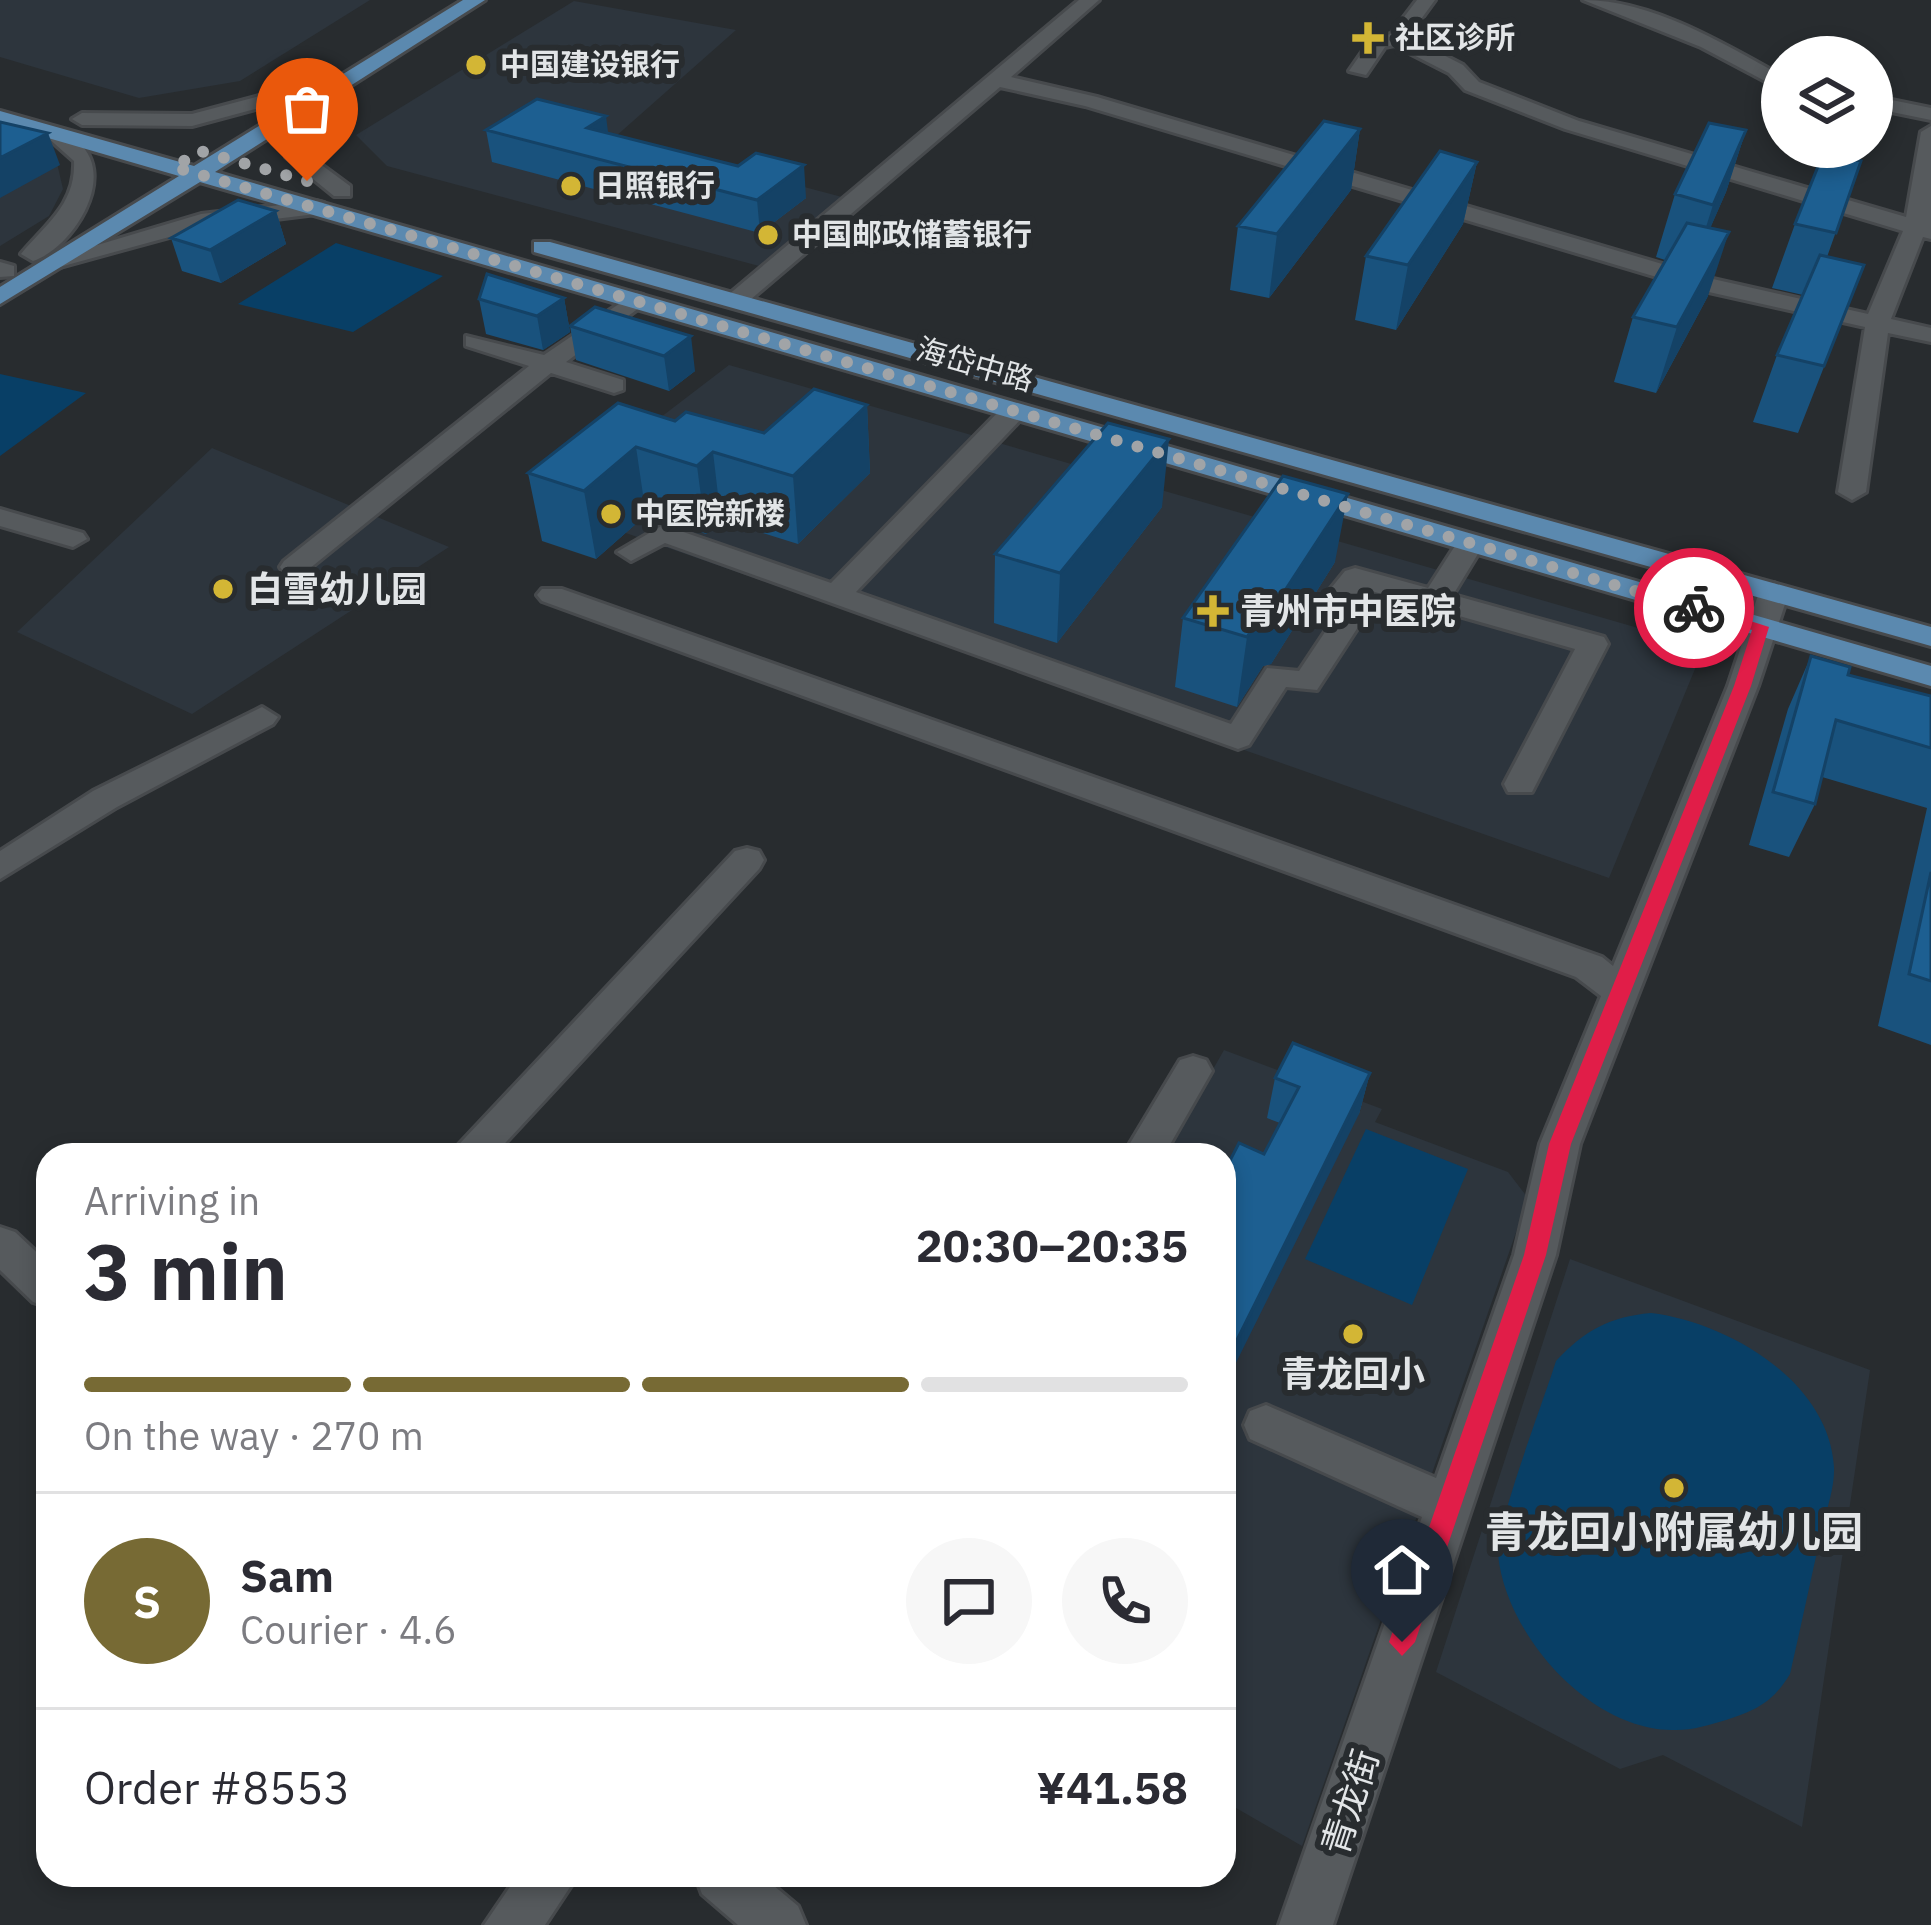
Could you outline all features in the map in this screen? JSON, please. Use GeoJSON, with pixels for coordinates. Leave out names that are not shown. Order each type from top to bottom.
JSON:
{"type":"FeatureCollection","features":[{"type":"Feature","properties":{"kind":"main road"},"geometry":{"type":"LineString","coordinates":[[0,297],[44,258],[198,162],[297,92],[448,0]]}},
{"type":"Feature","properties":{"kind":"main road"},"geometry":{"type":"LineString","coordinates":[[198,162],[324,94],[476,0]]}},
{"type":"Feature","properties":{"kind":"main road","name":"海岱中路"},"geometry":{"type":"LineString","coordinates":[[0,96],[82,119],[316,208],[1470,544],[1767,610],[1931,637]]}},
{"type":"Feature","properties":{"kind":"main road","name":"海岱中路"},"geometry":{"type":"LineString","coordinates":[[0,117],[343,191],[734,301],[1767,610],[1931,676]]}},
{"type":"Feature","properties":{"kind":"main road"},"geometry":{"type":"LineString","coordinates":[[2,272],[44,258]]}},
{"type":"Feature","properties":{"kind":"street"},"geometry":{"type":"LineString","coordinates":[[734,301],[1090,0]]}},
{"type":"Feature","properties":{"kind":"street"},"geometry":{"type":"LineString","coordinates":[[1397,39],[1426,0]]}},
{"type":"Feature","properties":{"kind":"street"},"geometry":{"type":"LineString","coordinates":[[1592,0],[1708,43],[1761,72]]}},
{"type":"Feature","properties":{"kind":"street"},"geometry":{"type":"LineString","coordinates":[[1359,71],[1379,41],[1397,39],[1456,69],[1472,86],[1572,125],[1923,231]]}},
{"type":"Feature","properties":{"kind":"street"},"geometry":{"type":"LineString","coordinates":[[996,80],[1090,100],[1708,285],[1931,335]]}},
{"type":"Feature","properties":{"kind":"street"},"geometry":{"type":"LineString","coordinates":[[82,119],[192,120],[297,92]]}},
{"type":"Feature","properties":{"kind":"street"},"geometry":{"type":"LineString","coordinates":[[324,94],[297,135],[296,157],[343,191]]}},
{"type":"Feature","properties":{"kind":"street"},"geometry":{"type":"LineString","coordinates":[[1893,106],[1931,114]]}},
{"type":"Feature","properties":{"kind":"street"},"geometry":{"type":"LineString","coordinates":[[44,258],[86,184],[85,159],[53,132]]}},
{"type":"Feature","properties":{"kind":"street"},"geometry":{"type":"LineString","coordinates":[[1852,492],[1878,320],[1923,231],[1931,132]]}},
{"type":"Feature","properties":{"kind":"street"},"geometry":{"type":"LineString","coordinates":[[44,258],[201,221],[316,208]]}},
{"type":"Feature","properties":{"kind":"street"},"geometry":{"type":"LineString","coordinates":[[294,567],[547,364],[635,300]]}},
{"type":"Feature","properties":{"kind":"street"},"geometry":{"type":"LineString","coordinates":[[475,340],[614,386]]}},
{"type":"Feature","properties":{"kind":"street"},"geometry":{"type":"LineString","coordinates":[[836,595],[1015,411]]}},
{"type":"Feature","properties":{"kind":"street"},"geometry":{"type":"LineString","coordinates":[[0,518],[73,539]]}},
{"type":"Feature","properties":{"kind":"street"},"geometry":{"type":"LineString","coordinates":[[631,552],[663,533],[1238,738],[1278,675],[1306,683],[1347,621],[1330,608],[1355,577],[1593,644],[1520,784]]}},
{"type":"Feature","properties":{"kind":"street"},"geometry":{"type":"LineString","coordinates":[[1435,599],[1470,544]]}},
{"type":"Feature","properties":{"kind":"street"},"geometry":{"type":"LineString","coordinates":[[552,595],[1589,967],[1619,990]]}},
{"type":"Feature","properties":{"kind":"street","name":"青龙街"},"geometry":{"type":"LineString","coordinates":[[1306,1925],[1331,1863],[1446,1505],[1535,1255],[1560,1144],[1743,686],[1767,610]]}},
{"type":"Feature","properties":{"kind":"street"},"geometry":{"type":"LineString","coordinates":[[0,867],[105,799],[262,716]]}},
{"type":"Feature","properties":{"kind":"street"},"geometry":{"type":"LineString","coordinates":[[480,1143],[747,860]]}},
{"type":"Feature","properties":{"kind":"street"},"geometry":{"type":"LineString","coordinates":[[1150,1143],[1193,1071]]}},
{"type":"Feature","properties":{"kind":"street"},"geometry":{"type":"LineString","coordinates":[[0,1244],[36,1278]]}},
{"type":"Feature","properties":{"kind":"street"},"geometry":{"type":"LineString","coordinates":[[1266,1425],[1446,1505]]}},
{"type":"Feature","properties":{"kind":"street"},"geometry":{"type":"LineString","coordinates":[[511,1925],[542,1887]]}},
{"type":"Feature","properties":{"kind":"street"},"geometry":{"type":"LineString","coordinates":[[735,1887],[779,1925]]}},
{"type":"Feature","properties":{"kind":"shaded area"},"geometry":{"type":"Polygon","coordinates":[[[0,0],[370,0],[240,81],[139,98],[0,57],[0,0]]]}},
{"type":"Feature","properties":{"kind":"shaded area"},"geometry":{"type":"Polygon","coordinates":[[[574,1],[736,30],[615,137],[842,197],[759,266],[387,166],[356,135],[574,1]]]}},
{"type":"Feature","properties":{"kind":"shaded area"},"geometry":{"type":"Polygon","coordinates":[[[0,142],[56,159],[63,189],[49,216],[0,246],[0,142]]]}},
{"type":"Feature","properties":{"kind":"shaded area"},"geometry":{"type":"Polygon","coordinates":[[[336,243],[443,276],[353,332],[238,304],[336,243]]]}},
{"type":"Feature","properties":{"kind":"shaded area","name":"青州市中医院"},"geometry":{"type":"Polygon","coordinates":[[[729,365],[1704,647],[1609,878],[546,505],[729,365]]]}},
{"type":"Feature","properties":{"kind":"shaded area"},"geometry":{"type":"Polygon","coordinates":[[[0,374],[86,393],[0,456],[0,374]]]}},
{"type":"Feature","properties":{"kind":"shaded area","name":"白雪幼儿园"},"geometry":{"type":"Polygon","coordinates":[[[212,448],[449,547],[192,714],[17,632],[212,448]]]}},
{"type":"Feature","properties":{"kind":"shaded area","name":"青龙回小"},"geometry":{"type":"Polygon","coordinates":[[[1224,1050],[1382,1109],[1375,1122],[1508,1172],[1528,1198],[1302,1846],[1236,1808],[1236,1143],[1171,1143],[1224,1050]]]}},
{"type":"Feature","properties":{"kind":"shaded area"},"geometry":{"type":"Polygon","coordinates":[[[1366,1129],[1468,1169],[1412,1305],[1305,1259],[1366,1129]]]}},
{"type":"Feature","properties":{"kind":"shaded area","name":"青龙回小附属幼儿园"},"geometry":{"type":"Polygon","coordinates":[[[1570,1259],[1870,1370],[1802,1827],[1663,1755],[1620,1769],[1436,1672],[1570,1259]]]}},
{"type":"Feature","properties":{"kind":"shaded area","name":"青龙回小附属幼儿园"},"geometry":{"type":"Polygon","coordinates":[[[1651,1313],[1711,1329],[1769,1361],[1814,1408],[1828,1436],[1834,1467],[1790,1674],[1777,1692],[1755,1708],[1686,1730],[1641,1725],[1610,1713],[1556,1671],[1516,1615],[1498,1554],[1513,1490],[1556,1361],[1599,1327],[1651,1313]]]}},
{"type":"Feature","properties":{"kind":"building"},"geometry":{"type":"Polygon","coordinates":[[[537,99],[606,116],[587,128],[738,166],[756,153],[804,165],[757,200],[486,130],[537,99]]]}},
{"type":"Feature","properties":{"kind":"building"},"geometry":{"type":"Polygon","coordinates":[[[1324,121],[1360,129],[1277,234],[1238,226],[1324,121]]]}},
{"type":"Feature","properties":{"kind":"building"},"geometry":{"type":"Polygon","coordinates":[[[0,122],[48,133],[0,158],[0,122]]]}},
{"type":"Feature","properties":{"kind":"building"},"geometry":{"type":"Polygon","coordinates":[[[1709,123],[1746,130],[1713,205],[1675,194],[1709,123]]]}},
{"type":"Feature","properties":{"kind":"building"},"geometry":{"type":"Polygon","coordinates":[[[1440,151],[1477,162],[1408,265],[1366,256],[1440,151]]]}},
{"type":"Feature","properties":{"kind":"building"},"geometry":{"type":"Polygon","coordinates":[[[1817,168],[1859,168],[1836,233],[1795,224],[1817,168]]]}},
{"type":"Feature","properties":{"kind":"building"},"geometry":{"type":"Polygon","coordinates":[[[238,200],[276,211],[210,250],[171,238],[238,200]]]}},
{"type":"Feature","properties":{"kind":"building"},"geometry":{"type":"Polygon","coordinates":[[[1687,223],[1729,232],[1677,327],[1633,317],[1687,223]]]}},
{"type":"Feature","properties":{"kind":"building"},"geometry":{"type":"Polygon","coordinates":[[[1820,255],[1864,265],[1824,366],[1777,355],[1820,255]]]}},
{"type":"Feature","properties":{"kind":"building"},"geometry":{"type":"Polygon","coordinates":[[[487,274],[564,298],[537,316],[479,299],[487,274]]]}},
{"type":"Feature","properties":{"kind":"building"},"geometry":{"type":"Polygon","coordinates":[[[595,307],[691,336],[664,356],[570,326],[595,307]]]}},
{"type":"Feature","properties":{"kind":"building"},"geometry":{"type":"Polygon","coordinates":[[[814,389],[867,405],[793,476],[713,452],[697,466],[636,447],[584,491],[528,473],[618,403],[675,421],[686,412],[764,433],[814,389]]]}},
{"type":"Feature","properties":{"kind":"building"},"geometry":{"type":"Polygon","coordinates":[[[1108,423],[1169,439],[1060,573],[995,554],[1108,423]]]}},
{"type":"Feature","properties":{"kind":"building"},"geometry":{"type":"Polygon","coordinates":[[[1283,476],[1348,494],[1282,595],[1274,596],[1247,637],[1183,618],[1283,476]]]}},
{"type":"Feature","properties":{"kind":"building"},"geometry":{"type":"Polygon","coordinates":[[[1811,656],[1850,667],[1848,675],[1931,696],[1931,748],[1836,720],[1815,804],[1773,792],[1811,656]]]}},
{"type":"Feature","properties":{"kind":"building"},"geometry":{"type":"Polygon","coordinates":[[[1931,872],[1931,981],[1909,974],[1931,872]]]}},
{"type":"Feature","properties":{"kind":"building"},"geometry":{"type":"Polygon","coordinates":[[[1293,1043],[1370,1073],[1236,1342],[1236,1149],[1239,1143],[1264,1154],[1299,1087],[1275,1078],[1293,1043]]]}},
{"type":"Feature","properties":{"kind":"way so far"},"geometry":{"type":"LineString","coordinates":[[307,181],[200,151],[174,167],[1694,608]]}},
{"type":"Feature","properties":{"kind":"place","name":"社区诊所"},"geometry":{"type":"Point","coordinates":[1368,38]}},
{"type":"Feature","properties":{"kind":"place","name":"中国建设银行"},"geometry":{"type":"Point","coordinates":[476,65]}},
{"type":"Feature","properties":{"kind":"place","name":"日照银行"},"geometry":{"type":"Point","coordinates":[571,186]}},
{"type":"Feature","properties":{"kind":"place","name":"中国邮政储蓄银行"},"geometry":{"type":"Point","coordinates":[768,235]}},
{"type":"Feature","properties":{"kind":"place","name":"中医院新楼"},"geometry":{"type":"Point","coordinates":[611,514]}},
{"type":"Feature","properties":{"kind":"place","name":"白雪幼儿园"},"geometry":{"type":"Point","coordinates":[223,589]}},
{"type":"Feature","properties":{"kind":"place","name":"青州市中医院"},"geometry":{"type":"Point","coordinates":[1213,611]}},
{"type":"Feature","properties":{"kind":"place","name":"青龙回小"},"geometry":{"type":"Point","coordinates":[1353,1334]}},
{"type":"Feature","properties":{"kind":"place","name":"青龙回小附属幼儿园"},"geometry":{"type":"Point","coordinates":[1674,1488]}},
{"type":"Feature","properties":{"kind":"route"},"geometry":{"type":"LineString","coordinates":[[1402,1642],[1535,1255],[1539,1219],[1560,1144],[1743,686],[1761,627],[1694,608]]}}]}
